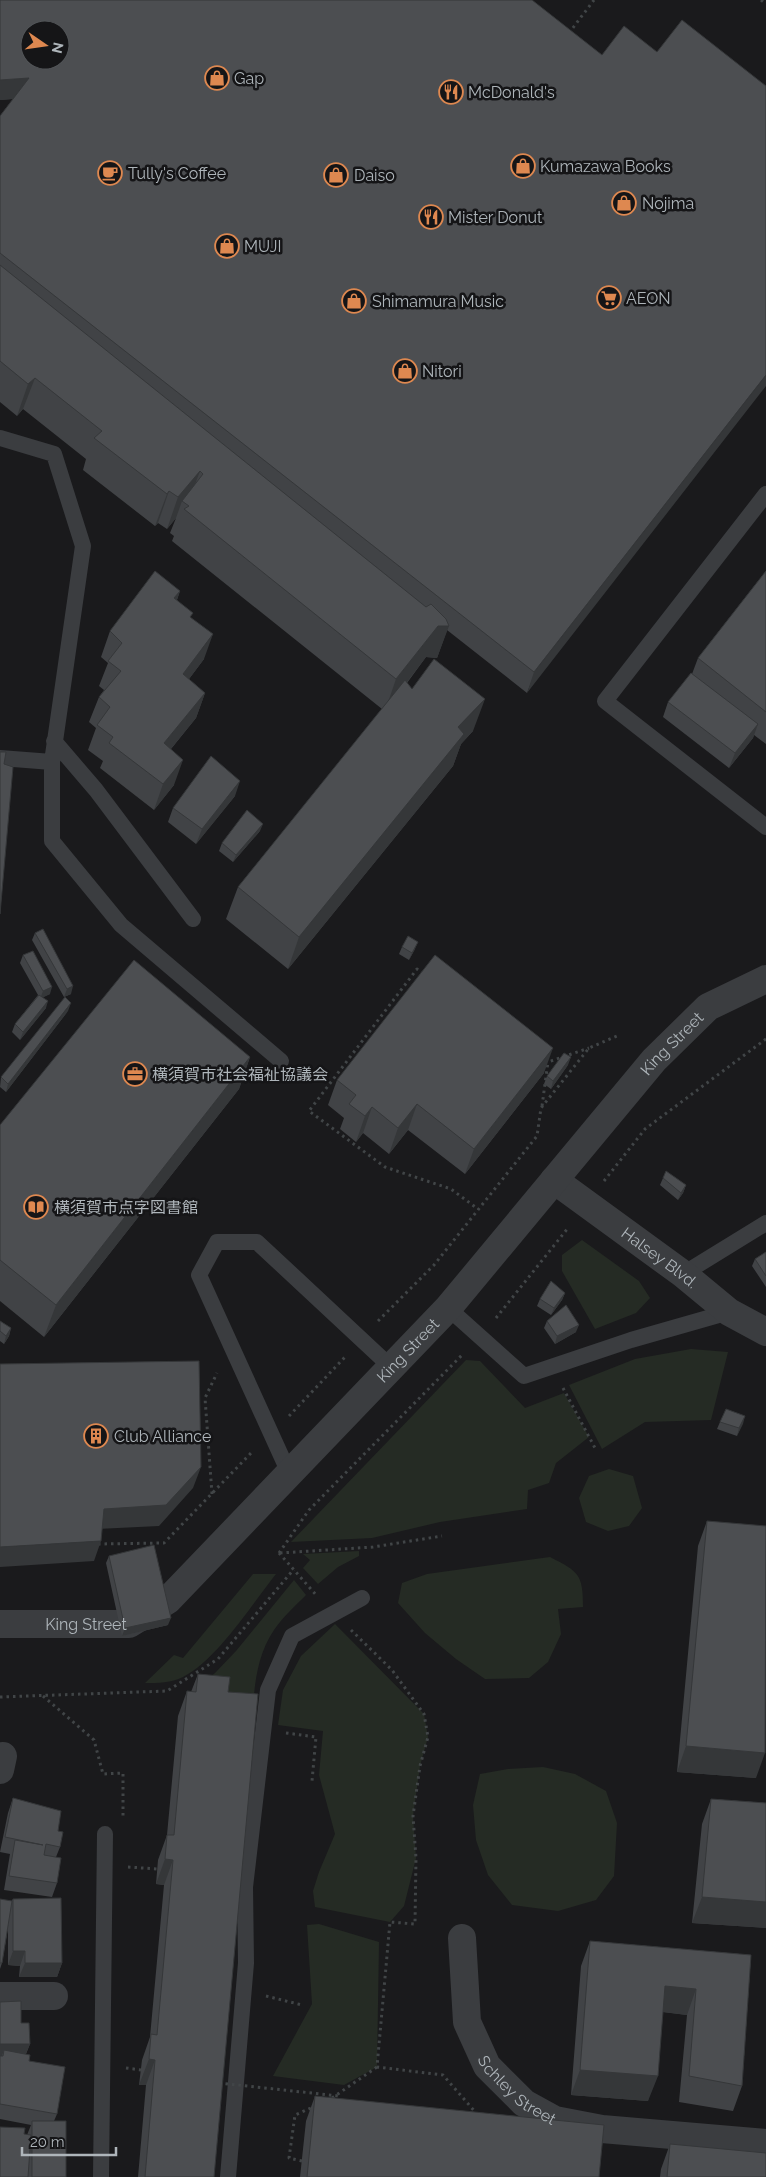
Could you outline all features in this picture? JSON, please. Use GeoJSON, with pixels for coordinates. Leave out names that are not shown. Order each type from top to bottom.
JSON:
{"type":"FeatureCollection","features":[{"type":"Feature","properties":{"kind":"street","name":"King Street"},"geometry":{"type":"LineString","coordinates":[[0,1624],[129,1624],[168,1600],[448,1308],[654,1060],[708,1007],[766,979]]}},
{"type":"Feature","properties":{"kind":"street","name":"Halsey Blvd."},"geometry":{"type":"LineString","coordinates":[[554,1180],[683,1274],[729,1312],[766,1332]]}},
{"type":"Feature","properties":{"kind":"street","name":"Schley Street"},"geometry":{"type":"LineString","coordinates":[[462,1938],[467,2022],[487,2066],[524,2103],[555,2120],[602,2129],[766,2143]]}},
{"type":"Feature","properties":{"kind":"street"},"geometry":{"type":"LineString","coordinates":[[0,1996],[54,1996]]}},
{"type":"Feature","properties":{"kind":"lane"},"geometry":{"type":"LineString","coordinates":[[0,438],[54,454],[83,546],[54,741],[52,762],[52,841],[121,925],[281,1061]]}},
{"type":"Feature","properties":{"kind":"lane"},"geometry":{"type":"LineString","coordinates":[[766,494],[605,701],[766,827]]}},
{"type":"Feature","properties":{"kind":"lane"},"geometry":{"type":"LineString","coordinates":[[54,741],[96,790],[193,919]]}},
{"type":"Feature","properties":{"kind":"lane"},"geometry":{"type":"LineString","coordinates":[[0,758],[52,762]]}},
{"type":"Feature","properties":{"kind":"lane"},"geometry":{"type":"LineString","coordinates":[[683,1274],[766,1223]]}},
{"type":"Feature","properties":{"kind":"lane"},"geometry":{"type":"LineString","coordinates":[[289,1473],[199,1276],[217,1242],[257,1242],[391,1367]]}},
{"type":"Feature","properties":{"kind":"lane"},"geometry":{"type":"LineString","coordinates":[[448,1308],[524,1376],[631,1340],[729,1312]]}},
{"type":"Feature","properties":{"kind":"lane"},"geometry":{"type":"LineString","coordinates":[[228,2177],[246,1963],[245,1887],[268,1690],[292,1636],[362,1598]]}},
{"type":"Feature","properties":{"kind":"lane"},"geometry":{"type":"LineString","coordinates":[[101,2177],[105,1834]]}},
{"type":"Feature","properties":{"kind":"path"},"geometry":{"type":"LineString","coordinates":[[564,39],[594,0]]}},
{"type":"Feature","properties":{"kind":"path"},"geometry":{"type":"LineString","coordinates":[[761,0],[766,4]]}},
{"type":"Feature","properties":{"kind":"path"},"geometry":{"type":"LineString","coordinates":[[425,975],[417,969],[308,1111],[385,1167],[451,1189],[478,1209]]}},
{"type":"Feature","properties":{"kind":"path"},"geometry":{"type":"LineString","coordinates":[[548,1062],[617,1036]]}},
{"type":"Feature","properties":{"kind":"path"},"geometry":{"type":"LineString","coordinates":[[602,1184],[645,1129],[766,1039]]}},
{"type":"Feature","properties":{"kind":"path"},"geometry":{"type":"LineString","coordinates":[[542,1108],[589,1048]]}},
{"type":"Feature","properties":{"kind":"path"},"geometry":{"type":"LineString","coordinates":[[541,1056],[548,1062]]}},
{"type":"Feature","properties":{"kind":"path"},"geometry":{"type":"LineString","coordinates":[[434,1265],[537,1136],[548,1062]]}},
{"type":"Feature","properties":{"kind":"path"},"geometry":{"type":"LineString","coordinates":[[442,1536],[373,1547],[280,1553],[309,1510],[481,1337],[572,1223]]}},
{"type":"Feature","properties":{"kind":"path"},"geometry":{"type":"LineString","coordinates":[[212,1494],[205,1398],[220,1366]]}},
{"type":"Feature","properties":{"kind":"path"},"geometry":{"type":"LineString","coordinates":[[563,1388],[595,1448]]}},
{"type":"Feature","properties":{"kind":"path"},"geometry":{"type":"LineString","coordinates":[[94,1544],[164,1543],[253,1451],[250,1443]]}},
{"type":"Feature","properties":{"kind":"path"},"geometry":{"type":"LineString","coordinates":[[0,1697],[167,1691],[218,1659],[294,1569]]}},
{"type":"Feature","properties":{"kind":"path"},"geometry":{"type":"LineString","coordinates":[[43,1695],[94,1740],[103,1774]]}},
{"type":"Feature","properties":{"kind":"path"},"geometry":{"type":"LineString","coordinates":[[263,1730],[316,1737],[312,1781]]}},
{"type":"Feature","properties":{"kind":"path"},"geometry":{"type":"LineString","coordinates":[[244,1990],[302,2005]]}},
{"type":"Feature","properties":{"kind":"path"},"geometry":{"type":"LineString","coordinates":[[330,2100],[339,2096],[377,2067]]}},
{"type":"Feature","properties":{"kind":"path"},"geometry":{"type":"LineString","coordinates":[[216,2083],[339,2096]]}},
{"type":"Feature","properties":{"kind":"path"},"geometry":{"type":"LineString","coordinates":[[302,2160],[289,2158],[296,2116],[321,2104]]}},
{"type":"Feature","properties":{"kind":"shaded area"},"geometry":{"type":"Polygon","coordinates":[[[582,1240],[639,1281],[650,1298],[636,1313],[595,1329],[562,1271],[562,1255],[582,1240]]]}},
{"type":"Feature","properties":{"kind":"shaded area"},"geometry":{"type":"Polygon","coordinates":[[[691,1349],[728,1352],[711,1420],[645,1422],[602,1449],[569,1385],[635,1359],[691,1349]]]}},
{"type":"Feature","properties":{"kind":"shaded area"},"geometry":{"type":"Polygon","coordinates":[[[466,1360],[480,1361],[525,1408],[564,1393],[589,1437],[556,1463],[549,1483],[528,1490],[527,1509],[440,1522],[372,1538],[291,1542],[466,1360]]]}},
{"type":"Feature","properties":{"kind":"shaded area"},"geometry":{"type":"Polygon","coordinates":[[[609,1469],[633,1476],[642,1508],[629,1526],[608,1531],[586,1522],[579,1498],[589,1476],[609,1469]]]}},
{"type":"Feature","properties":{"kind":"shaded area"},"geometry":{"type":"Polygon","coordinates":[[[359,1551],[359,1556],[338,1567],[318,1584],[303,1568],[310,1560],[303,1554],[359,1551]]]}},
{"type":"Feature","properties":{"kind":"shaded area"},"geometry":{"type":"Polygon","coordinates":[[[550,1557],[567,1566],[577,1575],[582,1587],[583,1607],[558,1609],[561,1634],[548,1662],[529,1678],[485,1679],[456,1659],[425,1633],[398,1603],[402,1583],[427,1574],[550,1557]]]}},
{"type":"Feature","properties":{"kind":"shaded area"},"geometry":{"type":"Polygon","coordinates":[[[253,1574],[276,1574],[221,1645],[196,1669],[183,1677],[164,1682],[145,1683],[174,1655],[183,1658],[253,1574]]]}},
{"type":"Feature","properties":{"kind":"shaded area"},"geometry":{"type":"Polygon","coordinates":[[[294,1580],[306,1595],[278,1625],[264,1649],[254,1690],[253,1711],[190,1692],[215,1673],[236,1651],[294,1580]]]}},
{"type":"Feature","properties":{"kind":"shaded area"},"geometry":{"type":"Polygon","coordinates":[[[335,1624],[424,1714],[428,1737],[420,1766],[413,1816],[416,1858],[404,1906],[390,1922],[315,1907],[313,1891],[335,1834],[319,1775],[323,1731],[278,1725],[283,1690],[301,1656],[335,1624]]]}},
{"type":"Feature","properties":{"kind":"shaded area"},"geometry":{"type":"Polygon","coordinates":[[[543,1767],[575,1774],[606,1791],[617,1823],[614,1876],[596,1900],[558,1911],[512,1905],[488,1875],[476,1840],[473,1805],[480,1774],[508,1769],[543,1767]]]}},
{"type":"Feature","properties":{"kind":"shaded area"},"geometry":{"type":"Polygon","coordinates":[[[319,1924],[379,1942],[377,2067],[344,2085],[273,2076],[312,2004],[307,1925],[319,1924]]]}},
{"type":"Feature","properties":{"kind":"building"},"geometry":{"type":"Polygon","coordinates":[[[0,0],[532,0],[602,55],[624,26],[657,52],[682,20],[766,86],[766,375],[534,672],[0,253],[0,116],[29,78],[0,80],[0,0]]]}},
{"type":"Feature","properties":{"kind":"building"},"geometry":{"type":"Polygon","coordinates":[[[0,265],[426,607],[431,604],[446,619],[449,626],[438,626],[396,679],[184,509],[189,506],[182,501],[203,474],[200,471],[178,497],[169,491],[167,494],[94,438],[102,431],[35,378],[28,384],[0,361],[0,265]]]}},
{"type":"Feature","properties":{"kind":"building"},"geometry":{"type":"Polygon","coordinates":[[[155,571],[180,591],[174,598],[193,613],[190,617],[213,634],[183,674],[205,693],[164,743],[183,760],[163,784],[109,743],[113,737],[97,725],[110,707],[99,697],[121,671],[108,661],[122,643],[110,631],[155,571]]]}},
{"type":"Feature","properties":{"kind":"building"},"geometry":{"type":"Polygon","coordinates":[[[766,571],[766,712],[698,658],[766,571]]]}},
{"type":"Feature","properties":{"kind":"building"},"geometry":{"type":"Polygon","coordinates":[[[434,659],[485,699],[458,727],[464,734],[299,937],[238,887],[405,680],[412,689],[434,659]]]}},
{"type":"Feature","properties":{"kind":"building"},"geometry":{"type":"Polygon","coordinates":[[[691,673],[758,724],[735,753],[668,702],[691,673]]]}},
{"type":"Feature","properties":{"kind":"building"},"geometry":{"type":"Polygon","coordinates":[[[0,752],[6,752],[4,764],[13,767],[0,914],[0,752]]]}},
{"type":"Feature","properties":{"kind":"building"},"geometry":{"type":"Polygon","coordinates":[[[211,756],[240,781],[202,829],[173,808],[211,756]]]}},
{"type":"Feature","properties":{"kind":"building"},"geometry":{"type":"Polygon","coordinates":[[[247,810],[263,824],[236,855],[222,843],[247,810]]]}},
{"type":"Feature","properties":{"kind":"building"},"geometry":{"type":"Polygon","coordinates":[[[43,929],[73,986],[67,989],[35,933],[43,929]]]}},
{"type":"Feature","properties":{"kind":"building"},"geometry":{"type":"Polygon","coordinates":[[[408,936],[418,942],[412,953],[402,947],[408,936]]]}},
{"type":"Feature","properties":{"kind":"building"},"geometry":{"type":"Polygon","coordinates":[[[33,951],[52,987],[43,991],[23,955],[33,951]]]}},
{"type":"Feature","properties":{"kind":"building"},"geometry":{"type":"Polygon","coordinates":[[[435,955],[553,1048],[474,1149],[417,1104],[398,1128],[372,1107],[365,1116],[349,1104],[356,1095],[337,1080],[435,955]]]}},
{"type":"Feature","properties":{"kind":"building"},"geometry":{"type":"Polygon","coordinates":[[[134,960],[250,1057],[56,1305],[0,1260],[0,1125],[134,960]]]}},
{"type":"Feature","properties":{"kind":"building"},"geometry":{"type":"Polygon","coordinates":[[[39,995],[48,1001],[23,1032],[15,1024],[39,995]]]}},
{"type":"Feature","properties":{"kind":"building"},"geometry":{"type":"Polygon","coordinates":[[[65,997],[71,1003],[8,1084],[1,1077],[65,997]]]}},
{"type":"Feature","properties":{"kind":"building"},"geometry":{"type":"Polygon","coordinates":[[[564,1053],[571,1057],[553,1081],[547,1076],[564,1053]]]}},
{"type":"Feature","properties":{"kind":"building"},"geometry":{"type":"Polygon","coordinates":[[[666,1171],[686,1185],[681,1193],[663,1178],[666,1171]]]}},
{"type":"Feature","properties":{"kind":"building"},"geometry":{"type":"Polygon","coordinates":[[[766,1252],[766,1276],[755,1259],[766,1252]]]}},
{"type":"Feature","properties":{"kind":"building"},"geometry":{"type":"Polygon","coordinates":[[[551,1281],[565,1293],[554,1308],[540,1299],[551,1281]]]}},
{"type":"Feature","properties":{"kind":"building"},"geometry":{"type":"Polygon","coordinates":[[[566,1305],[579,1325],[557,1336],[547,1321],[566,1305]]]}},
{"type":"Feature","properties":{"kind":"building"},"geometry":{"type":"Polygon","coordinates":[[[0,1321],[11,1328],[6,1336],[0,1331],[0,1321]]]}},
{"type":"Feature","properties":{"kind":"building","name":"Club Alliance"},"geometry":{"type":"Polygon","coordinates":[[[199,1361],[201,1467],[166,1505],[104,1509],[101,1541],[0,1547],[0,1364],[199,1361]]]}},
{"type":"Feature","properties":{"kind":"building"},"geometry":{"type":"Polygon","coordinates":[[[726,1409],[745,1416],[739,1428],[720,1422],[726,1409]]]}},
{"type":"Feature","properties":{"kind":"building"},"geometry":{"type":"Polygon","coordinates":[[[707,1521],[766,1526],[765,1753],[686,1746],[707,1521]]]}},
{"type":"Feature","properties":{"kind":"building"},"geometry":{"type":"Polygon","coordinates":[[[154,1545],[171,1618],[125,1628],[109,1556],[154,1545]]]}},
{"type":"Feature","properties":{"kind":"building"},"geometry":{"type":"Polygon","coordinates":[[[198,1674],[230,1677],[228,1692],[258,1694],[214,2177],[145,2177],[155,2060],[149,2059],[151,2034],[157,2035],[173,1860],[165,1859],[167,1835],[174,1835],[187,1691],[196,1692],[198,1674]]]}},
{"type":"Feature","properties":{"kind":"building"},"geometry":{"type":"Polygon","coordinates":[[[13,1798],[61,1811],[58,1831],[63,1832],[60,1847],[46,1844],[44,1855],[61,1858],[57,1883],[9,1876],[15,1840],[43,1845],[5,1837],[13,1798]]]}},
{"type":"Feature","properties":{"kind":"building"},"geometry":{"type":"Polygon","coordinates":[[[711,1799],[766,1803],[766,1902],[702,1897],[711,1799]]]}},
{"type":"Feature","properties":{"kind":"building"},"geometry":{"type":"Polygon","coordinates":[[[61,1898],[62,1963],[25,1963],[25,1951],[13,1951],[13,1899],[61,1898]]]}},
{"type":"Feature","properties":{"kind":"building"},"geometry":{"type":"Polygon","coordinates":[[[0,1899],[12,1901],[2,1963],[0,1963],[0,1899]]]}},
{"type":"Feature","properties":{"kind":"building"},"geometry":{"type":"Polygon","coordinates":[[[590,1941],[751,1955],[742,2086],[689,2076],[696,1989],[665,1986],[658,2076],[580,2070],[590,1941]]]}},
{"type":"Feature","properties":{"kind":"building"},"geometry":{"type":"Polygon","coordinates":[[[21,2001],[21,2023],[29,2023],[30,2044],[0,2044],[0,2002],[21,2001]]]}},
{"type":"Feature","properties":{"kind":"building"},"geometry":{"type":"Polygon","coordinates":[[[4,2050],[30,2055],[29,2061],[65,2067],[57,2114],[0,2104],[0,2056],[3,2056],[4,2050]]]}},
{"type":"Feature","properties":{"kind":"building"},"geometry":{"type":"Polygon","coordinates":[[[315,2096],[604,2125],[599,2177],[307,2177],[315,2096]]]}},
{"type":"Feature","properties":{"kind":"building"},"geometry":{"type":"Polygon","coordinates":[[[32,2121],[66,2121],[66,2177],[32,2177],[32,2121]]]}},
{"type":"Feature","properties":{"kind":"building"},"geometry":{"type":"Polygon","coordinates":[[[0,2127],[25,2128],[24,2134],[31,2135],[28,2177],[0,2177],[0,2127]]]}},
{"type":"Feature","properties":{"kind":"building"},"geometry":{"type":"Polygon","coordinates":[[[670,2144],[766,2153],[766,2177],[667,2177],[670,2144]]]}},
{"type":"Feature","properties":{"kind":"place","name":"Gap"},"geometry":{"type":"Point","coordinates":[217,78]}},
{"type":"Feature","properties":{"kind":"place","name":"McDonald's"},"geometry":{"type":"Point","coordinates":[451,92]}},
{"type":"Feature","properties":{"kind":"place","name":"Kumazawa Books"},"geometry":{"type":"Point","coordinates":[523,166]}},
{"type":"Feature","properties":{"kind":"place","name":"Tully's Coffee"},"geometry":{"type":"Point","coordinates":[110,173]}},
{"type":"Feature","properties":{"kind":"place","name":"Daiso"},"geometry":{"type":"Point","coordinates":[336,175]}},
{"type":"Feature","properties":{"kind":"place","name":"Nojima"},"geometry":{"type":"Point","coordinates":[624,203]}},
{"type":"Feature","properties":{"kind":"place","name":"Mister Donut"},"geometry":{"type":"Point","coordinates":[431,217]}},
{"type":"Feature","properties":{"kind":"place","name":"MUJI"},"geometry":{"type":"Point","coordinates":[227,246]}},
{"type":"Feature","properties":{"kind":"place","name":"AEON"},"geometry":{"type":"Point","coordinates":[609,298]}},
{"type":"Feature","properties":{"kind":"place","name":"Shimamura Music"},"geometry":{"type":"Point","coordinates":[354,301]}},
{"type":"Feature","properties":{"kind":"place","name":"Nitori"},"geometry":{"type":"Point","coordinates":[405,371]}},
{"type":"Feature","properties":{"kind":"place","name":"横須賀市社会福祉協議会"},"geometry":{"type":"Point","coordinates":[135,1074]}},
{"type":"Feature","properties":{"kind":"place","name":"横須賀市点字図書館"},"geometry":{"type":"Point","coordinates":[36,1207]}},
{"type":"Feature","properties":{"kind":"place","name":"Club Alliance"},"geometry":{"type":"Point","coordinates":[96,1436]}}]}
